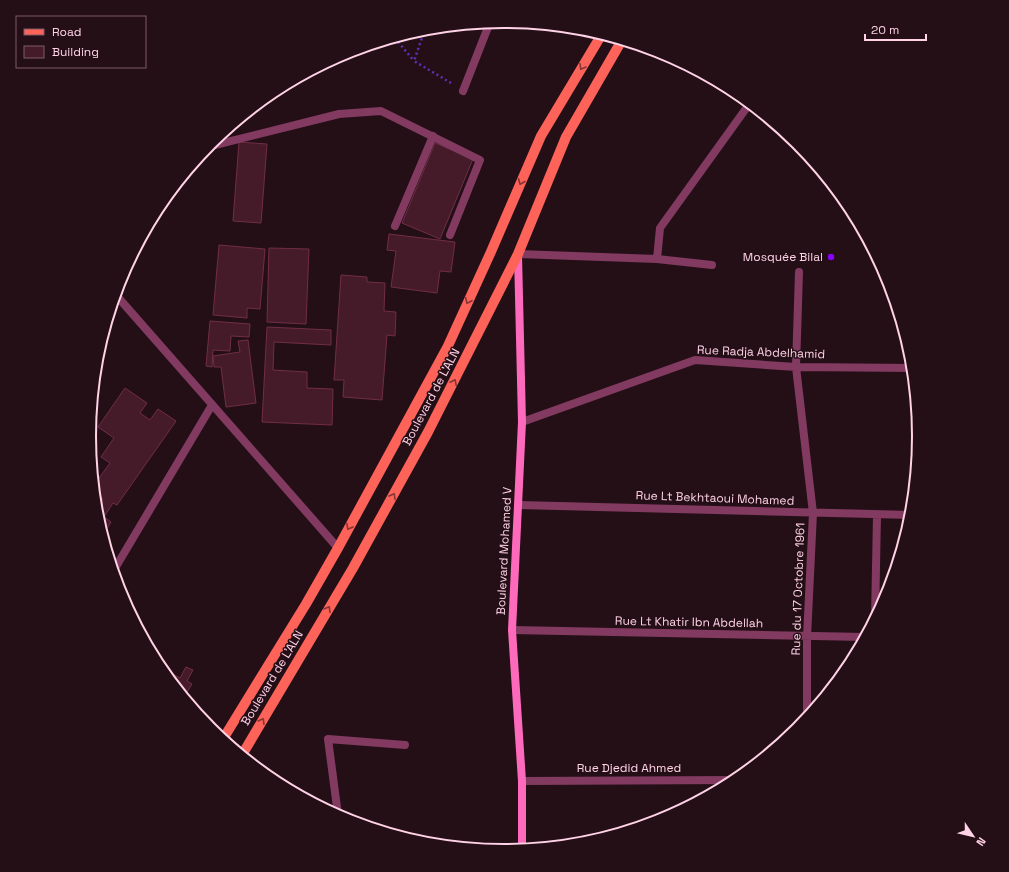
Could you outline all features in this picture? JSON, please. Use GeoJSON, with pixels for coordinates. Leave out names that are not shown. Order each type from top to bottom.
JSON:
{"type":"FeatureCollection","features":[{"type":"Feature","properties":{"kind":"main road","name":"Boulevard de L'ALN"},"geometry":{"type":"LineString","coordinates":[[226,734],[306,604],[447,348],[542,136],[599,39]]}},
{"type":"Feature","properties":{"kind":"main road","name":"Boulevard de L'ALN"},"geometry":{"type":"LineString","coordinates":[[245,751],[364,548],[428,432],[518,254],[566,137],[619,45]]}},
{"type":"Feature","properties":{"kind":"main road","name":"Boulevard Mohamed V"},"geometry":{"type":"LineString","coordinates":[[518,254],[522,422],[512,630],[522,781],[522,843]]}},
{"type":"Feature","properties":{"kind":"street"},"geometry":{"type":"LineString","coordinates":[[463,91],[487,29]]}},
{"type":"Feature","properties":{"kind":"street"},"geometry":{"type":"LineString","coordinates":[[657,259],[660,228],[747,108]]}},
{"type":"Feature","properties":{"kind":"street"},"geometry":{"type":"LineString","coordinates":[[220,144],[338,114],[381,111],[480,160],[450,235]]}},
{"type":"Feature","properties":{"kind":"street"},"geometry":{"type":"LineString","coordinates":[[395,226],[433,136]]}},
{"type":"Feature","properties":{"kind":"street"},"geometry":{"type":"LineString","coordinates":[[518,254],[657,259],[712,265]]}},
{"type":"Feature","properties":{"kind":"street","name":"Rue du 17 Octobre 1961"},"geometry":{"type":"LineString","coordinates":[[799,272],[796,367],[813,513],[807,637],[807,709]]}},
{"type":"Feature","properties":{"kind":"street"},"geometry":{"type":"LineString","coordinates":[[120,300],[338,548]]}},
{"type":"Feature","properties":{"kind":"street","name":"Rue Radja Abdelhamid"},"geometry":{"type":"LineString","coordinates":[[522,422],[695,360],[796,367],[907,368]]}},
{"type":"Feature","properties":{"kind":"street"},"geometry":{"type":"LineString","coordinates":[[117,565],[212,405]]}},
{"type":"Feature","properties":{"kind":"street","name":"Rue Lt Bekhtaoui Mohamed"},"geometry":{"type":"LineString","coordinates":[[519,505],[905,515]]}},
{"type":"Feature","properties":{"kind":"street"},"geometry":{"type":"LineString","coordinates":[[875,604],[877,515]]}},
{"type":"Feature","properties":{"kind":"street","name":"Rue Lt Khatir Ibn Abdellah"},"geometry":{"type":"LineString","coordinates":[[512,630],[860,637]]}},
{"type":"Feature","properties":{"kind":"street"},"geometry":{"type":"LineString","coordinates":[[337,808],[328,739],[405,745]]}},
{"type":"Feature","properties":{"kind":"street","name":"Rue Djedid Ahmed"},"geometry":{"type":"LineString","coordinates":[[522,781],[723,780]]}},
{"type":"Feature","properties":{"kind":"path"},"geometry":{"type":"LineString","coordinates":[[414,61],[422,37]]}},
{"type":"Feature","properties":{"kind":"path"},"geometry":{"type":"LineString","coordinates":[[398,42],[414,61],[463,91]]}},
{"type":"Feature","properties":{"kind":"building"},"geometry":{"type":"Polygon","coordinates":[[[239,142],[267,144],[261,223],[233,221],[239,142]]]}},
{"type":"Feature","properties":{"kind":"building"},"geometry":{"type":"Polygon","coordinates":[[[435,143],[473,159],[440,239],[402,223],[435,143]]]}},
{"type":"Feature","properties":{"kind":"building"},"geometry":{"type":"Polygon","coordinates":[[[389,234],[455,242],[451,272],[440,271],[437,293],[391,287],[396,251],[387,250],[389,234]]]}},
{"type":"Feature","properties":{"kind":"building"},"geometry":{"type":"Polygon","coordinates":[[[219,245],[265,249],[260,309],[247,308],[247,318],[213,315],[219,245]]]}},
{"type":"Feature","properties":{"kind":"building"},"geometry":{"type":"Polygon","coordinates":[[[269,248],[309,249],[306,324],[267,322],[269,248]]]}},
{"type":"Feature","properties":{"kind":"building"},"geometry":{"type":"Polygon","coordinates":[[[341,275],[367,277],[367,282],[385,283],[384,311],[396,312],[395,336],[387,335],[382,400],[343,397],[344,380],[334,380],[341,275]]]}},
{"type":"Feature","properties":{"kind":"building"},"geometry":{"type":"Polygon","coordinates":[[[210,321],[250,324],[249,337],[231,336],[230,351],[213,350],[212,367],[206,366],[210,321]]]}},
{"type":"Feature","properties":{"kind":"building"},"geometry":{"type":"Polygon","coordinates":[[[267,327],[331,330],[331,345],[274,342],[273,370],[307,372],[307,388],[333,389],[332,425],[262,422],[267,327]]]}},
{"type":"Feature","properties":{"kind":"building"},"geometry":{"type":"Polygon","coordinates":[[[248,340],[256,403],[226,407],[221,367],[214,367],[213,356],[240,352],[238,341],[248,340]]]}},
{"type":"Feature","properties":{"kind":"building"},"geometry":{"type":"Polygon","coordinates":[[[125,388],[147,403],[140,413],[150,420],[158,409],[176,421],[117,505],[113,503],[104,517],[102,501],[103,499],[101,498],[99,478],[110,463],[101,457],[114,438],[98,427],[125,388]]]}},
{"type":"Feature","properties":{"kind":"building"},"geometry":{"type":"Polygon","coordinates":[[[104,517],[111,522],[107,529],[104,517]]]}},
{"type":"Feature","properties":{"kind":"building"},"geometry":{"type":"Polygon","coordinates":[[[186,667],[193,670],[187,681],[192,684],[187,692],[174,675],[180,678],[186,667]]]}},
{"type":"Feature","properties":{"kind":"place","name":"Mosquée Bilal"},"geometry":{"type":"Point","coordinates":[831,257]}}]}
